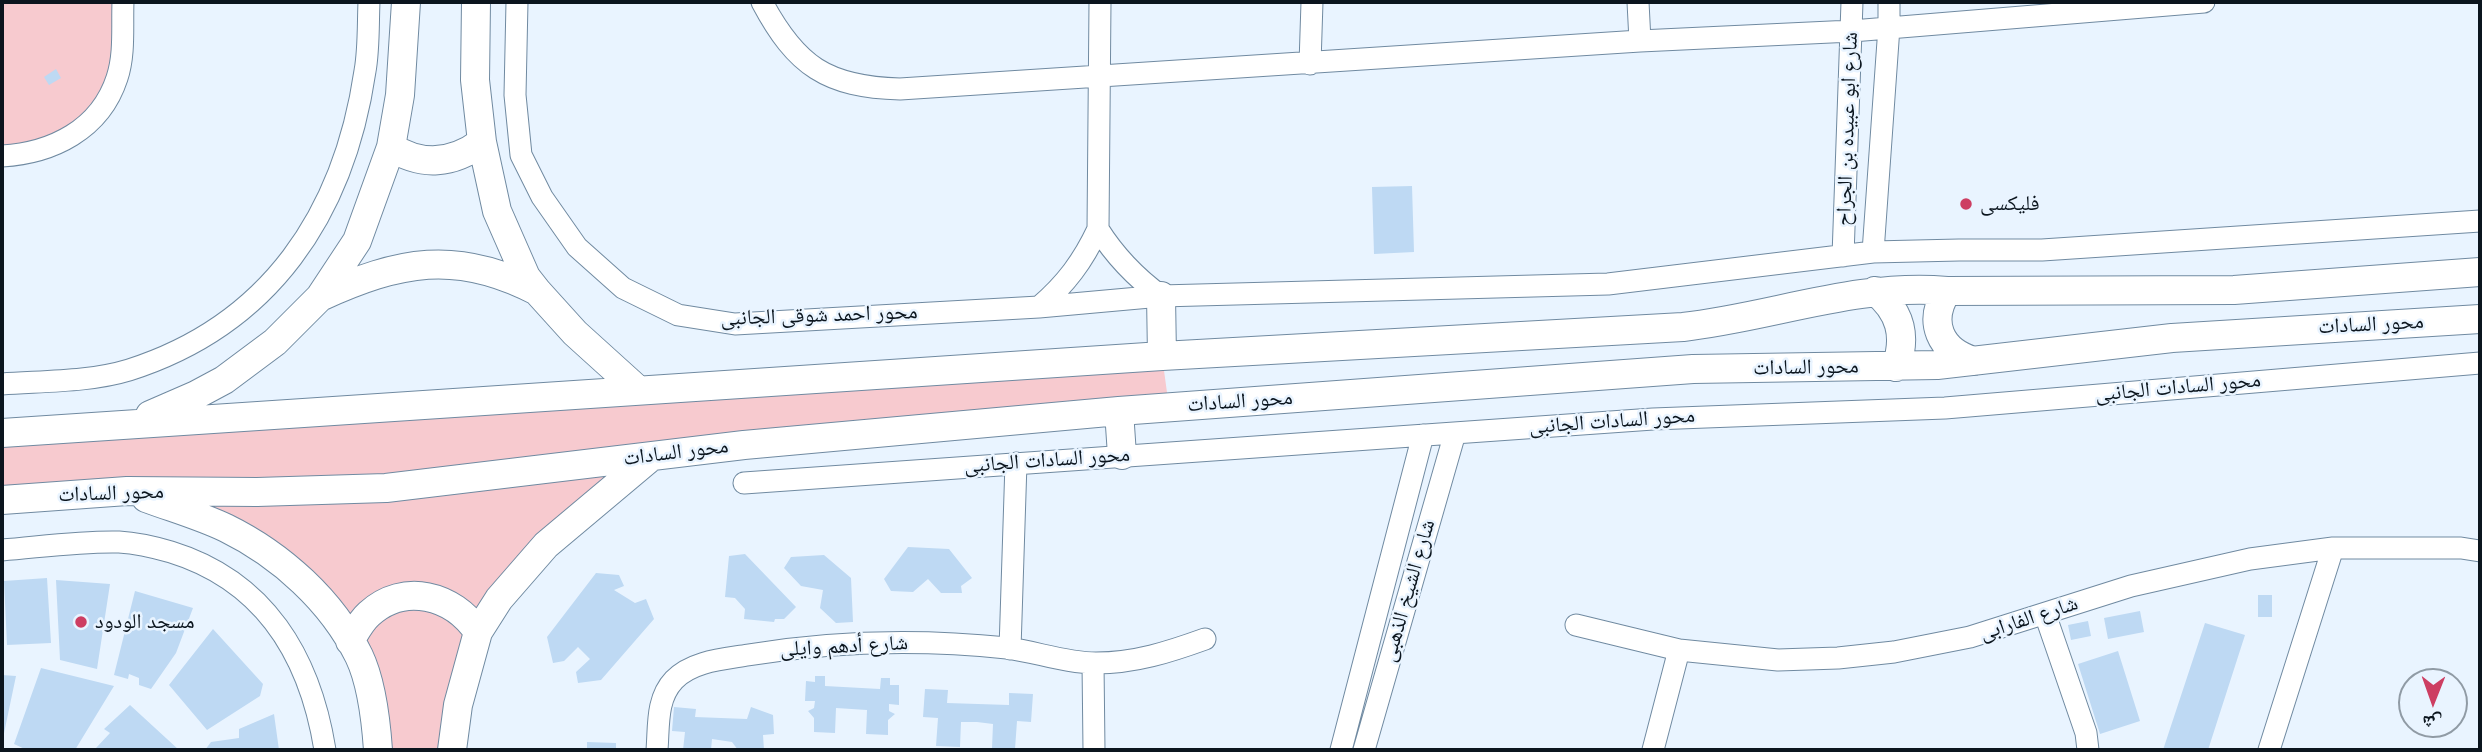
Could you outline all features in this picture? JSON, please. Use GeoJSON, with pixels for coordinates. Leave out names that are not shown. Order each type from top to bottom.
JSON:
{"type":"FeatureCollection","features":[{"type":"Feature","properties":{"kind":"main road"},"geometry":{"type":"LineString","coordinates":[[125,424],[186,400],[224,380],[275,342],[320,296],[357,241],[391,147],[400,95],[405,2]]}},
{"type":"Feature","properties":{"kind":"main road"},"geometry":{"type":"LineString","coordinates":[[476,2],[475,80],[482,142],[497,211],[526,277],[537,291],[575,333],[638,390]]}},
{"type":"Feature","properties":{"kind":"main road"},"geometry":{"type":"LineString","coordinates":[[391,147],[416,159],[444,161],[458,157],[482,142]]}},
{"type":"Feature","properties":{"kind":"main road"},"geometry":{"type":"LineString","coordinates":[[320,296],[386,270],[431,264],[486,271],[537,291]]}},
{"type":"Feature","properties":{"kind":"main road"},"geometry":{"type":"LineString","coordinates":[[2,433],[1162,356],[1683,327],[1726,321],[1819,300],[1915,288],[1947,291],[2234,290],[2480,272]]}},
{"type":"Feature","properties":{"kind":"main road"},"geometry":{"type":"LineString","coordinates":[[1875,291],[1895,312],[1900,325],[1902,339],[1896,367]]}},
{"type":"Feature","properties":{"kind":"main road"},"geometry":{"type":"LineString","coordinates":[[1947,291],[1937,312],[1940,334],[1953,352],[1974,360]]}},
{"type":"Feature","properties":{"kind":"main road"},"geometry":{"type":"LineString","coordinates":[[1161,296],[1162,356]]}},
{"type":"Feature","properties":{"kind":"main road","name":"محور السادات"},"geometry":{"type":"LineString","coordinates":[[2,500],[127,491],[257,492],[386,488],[744,445],[1119,411],[1693,369],[1896,367],[2225,334],[2480,319]]}},
{"type":"Feature","properties":{"kind":"main road"},"geometry":{"type":"LineString","coordinates":[[1119,411],[1122,455]]}},
{"type":"Feature","properties":{"kind":"main road"},"geometry":{"type":"LineString","coordinates":[[452,750],[458,705],[478,632],[499,599],[546,545],[652,456]]}},
{"type":"Feature","properties":{"kind":"main road"},"geometry":{"type":"LineString","coordinates":[[127,491],[225,528],[272,556],[313,592],[360,658],[367,681],[378,750]]}},
{"type":"Feature","properties":{"kind":"main road"},"geometry":{"type":"LineString","coordinates":[[350,641],[360,623],[370,613],[394,599],[408,596],[435,598],[448,603],[460,611],[478,632]]}},
{"type":"Feature","properties":{"kind":"street"},"geometry":{"type":"LineString","coordinates":[[2,156],[41,151],[66,141],[88,124],[105,103],[117,78],[122,51],[123,2]]}},
{"type":"Feature","properties":{"kind":"street"},"geometry":{"type":"LineString","coordinates":[[2,384],[69,379],[126,370],[180,351],[229,322],[281,271],[313,229],[335,185],[355,128],[366,69],[369,2]]}},
{"type":"Feature","properties":{"kind":"street","name":"محور احمد شوقى الجانبى"},"geometry":{"type":"LineString","coordinates":[[517,2],[516,95],[521,155],[542,197],[577,247],[623,288],[678,315],[735,324],[1039,307]]}},
{"type":"Feature","properties":{"kind":"street"},"geometry":{"type":"LineString","coordinates":[[762,2],[788,43],[817,72],[855,85],[900,89],[1640,41],[1852,31],[2123,5],[2204,2]]}},
{"type":"Feature","properties":{"kind":"street"},"geometry":{"type":"LineString","coordinates":[[1039,307],[1074,272],[1098,229],[1100,2]]}},
{"type":"Feature","properties":{"kind":"street"},"geometry":{"type":"LineString","coordinates":[[1310,64],[1312,2]]}},
{"type":"Feature","properties":{"kind":"street"},"geometry":{"type":"LineString","coordinates":[[1638,2],[1640,41]]}},
{"type":"Feature","properties":{"kind":"street","name":"شارع ابو عبيده بن الجراح"},"geometry":{"type":"LineString","coordinates":[[1843,256],[1852,2]]}},
{"type":"Feature","properties":{"kind":"street","name":"شارع ابو عبيده بن الجراح"},"geometry":{"type":"LineString","coordinates":[[1873,252],[1889,2]]}},
{"type":"Feature","properties":{"kind":"street"},"geometry":{"type":"LineString","coordinates":[[1039,307],[1161,296],[1608,284],[1873,252],[2042,250],[2480,221]]}},
{"type":"Feature","properties":{"kind":"street"},"geometry":{"type":"LineString","coordinates":[[1098,229],[1119,259],[1161,296]]}},
{"type":"Feature","properties":{"kind":"street","name":"محور السادات الجانبى"},"geometry":{"type":"LineString","coordinates":[[744,483],[1698,417],[1945,408],[2480,363]]}},
{"type":"Feature","properties":{"kind":"street","name":"شارع الشيخ الذهبى"},"geometry":{"type":"LineString","coordinates":[[1364,750],[1455,433]]}},
{"type":"Feature","properties":{"kind":"street","name":"شارع الشيخ الذهبى"},"geometry":{"type":"LineString","coordinates":[[1341,750],[1423,435]]}},
{"type":"Feature","properties":{"kind":"street"},"geometry":{"type":"LineString","coordinates":[[1010,649],[1016,463]]}},
{"type":"Feature","properties":{"kind":"street"},"geometry":{"type":"LineString","coordinates":[[2,550],[119,542],[154,547],[188,558],[220,573],[249,593],[275,621],[295,653],[310,688],[325,750]]}},
{"type":"Feature","properties":{"kind":"street"},"geometry":{"type":"LineString","coordinates":[[2269,750],[2333,548]]}},
{"type":"Feature","properties":{"kind":"street","name":"شارع الفارابى"},"geometry":{"type":"LineString","coordinates":[[1576,625],[1679,650],[1778,660],[1838,658],[1933,646],[2171,575],[2250,559],[2333,548],[2461,548],[2480,551]]}},
{"type":"Feature","properties":{"kind":"street"},"geometry":{"type":"LineString","coordinates":[[2045,614],[2086,733],[2088,750]]}},
{"type":"Feature","properties":{"kind":"street","name":"شارع أدهم وايلى"},"geometry":{"type":"LineString","coordinates":[[657,750],[660,706],[665,692],[675,678],[687,670],[712,661],[785,649],[858,643],[949,644],[1010,649],[1093,663],[1130,662],[1205,639]]}},
{"type":"Feature","properties":{"kind":"street"},"geometry":{"type":"LineString","coordinates":[[1653,750],[1679,650]]}},
{"type":"Feature","properties":{"kind":"street"},"geometry":{"type":"LineString","coordinates":[[1093,663],[1094,750]]}},
{"type":"Feature","properties":{"kind":"shaded area"},"geometry":{"type":"Polygon","coordinates":[[[2,2],[123,2],[122,51],[88,124],[2,156],[2,2]]]}},
{"type":"Feature","properties":{"kind":"shaded area"},"geometry":{"type":"Polygon","coordinates":[[[1162,356],[1169,407],[652,456],[499,599],[452,750],[378,750],[367,681],[294,573],[127,491],[2,500],[2,433],[1162,356]]]}},
{"type":"Feature","properties":{"kind":"building"},"geometry":{"type":"Polygon","coordinates":[[[56,69],[61,78],[49,85],[44,77],[56,69]]]}},
{"type":"Feature","properties":{"kind":"building"},"geometry":{"type":"Polygon","coordinates":[[[1412,186],[1414,252],[1374,254],[1372,187],[1412,186]]]}},
{"type":"Feature","properties":{"kind":"building"},"geometry":{"type":"Polygon","coordinates":[[[908,547],[949,549],[972,578],[961,586],[962,593],[941,593],[928,579],[913,592],[891,591],[884,579],[908,547]]]}},
{"type":"Feature","properties":{"kind":"building"},"geometry":{"type":"Polygon","coordinates":[[[745,554],[796,607],[784,619],[775,619],[774,622],[744,619],[745,609],[735,598],[725,597],[729,556],[745,554]]]}},
{"type":"Feature","properties":{"kind":"building"},"geometry":{"type":"Polygon","coordinates":[[[824,555],[851,578],[853,622],[836,623],[820,608],[823,590],[801,586],[784,568],[791,557],[824,555]]]}},
{"type":"Feature","properties":{"kind":"building"},"geometry":{"type":"Polygon","coordinates":[[[596,573],[619,575],[624,586],[614,590],[635,603],[646,599],[654,619],[601,680],[578,683],[576,672],[590,659],[578,647],[564,661],[553,663],[547,637],[596,573]]]}},
{"type":"Feature","properties":{"kind":"building"},"geometry":{"type":"Polygon","coordinates":[[[47,578],[51,643],[7,645],[4,581],[47,578]]]}},
{"type":"Feature","properties":{"kind":"building","name":"مسجد الودود"},"geometry":{"type":"Polygon","coordinates":[[[56,580],[110,584],[97,669],[60,660],[56,580]]]}},
{"type":"Feature","properties":{"kind":"building"},"geometry":{"type":"Polygon","coordinates":[[[135,591],[193,608],[176,653],[151,689],[139,685],[139,678],[129,674],[128,679],[114,675],[135,591]]]}},
{"type":"Feature","properties":{"kind":"building"},"geometry":{"type":"Polygon","coordinates":[[[2258,595],[2272,595],[2272,617],[2258,617],[2258,595]]]}},
{"type":"Feature","properties":{"kind":"building"},"geometry":{"type":"Polygon","coordinates":[[[2140,611],[2144,632],[2108,639],[2104,618],[2140,611]]]}},
{"type":"Feature","properties":{"kind":"building"},"geometry":{"type":"Polygon","coordinates":[[[2088,621],[2091,636],[2071,640],[2068,625],[2088,621]]]}},
{"type":"Feature","properties":{"kind":"building"},"geometry":{"type":"Polygon","coordinates":[[[2205,623],[2245,635],[2208,750],[2163,750],[2205,623]]]}},
{"type":"Feature","properties":{"kind":"building"},"geometry":{"type":"Polygon","coordinates":[[[213,629],[263,684],[260,696],[207,730],[169,685],[213,629]]]}},
{"type":"Feature","properties":{"kind":"building"},"geometry":{"type":"Polygon","coordinates":[[[2118,651],[2140,721],[2100,734],[2078,664],[2118,651]]]}},
{"type":"Feature","properties":{"kind":"building"},"geometry":{"type":"Polygon","coordinates":[[[41,668],[114,686],[75,750],[27,750],[14,744],[41,668]]]}},
{"type":"Feature","properties":{"kind":"building"},"geometry":{"type":"Polygon","coordinates":[[[2,675],[16,676],[3,738],[2,738],[2,675]]]}},
{"type":"Feature","properties":{"kind":"building"},"geometry":{"type":"Polygon","coordinates":[[[815,676],[825,676],[825,686],[880,689],[881,678],[890,678],[890,685],[899,685],[899,705],[889,704],[889,711],[895,714],[888,720],[888,735],[866,734],[867,710],[836,708],[835,733],[814,732],[814,718],[808,711],[814,708],[815,701],[805,701],[806,681],[815,682],[815,676]]]}},
{"type":"Feature","properties":{"kind":"building"},"geometry":{"type":"Polygon","coordinates":[[[925,689],[948,690],[947,703],[1009,705],[1009,693],[1033,694],[1031,722],[1017,721],[1015,749],[992,748],[993,724],[977,722],[961,722],[960,747],[936,746],[938,718],[923,717],[925,689]]]}},
{"type":"Feature","properties":{"kind":"building"},"geometry":{"type":"Polygon","coordinates":[[[130,705],[179,750],[97,750],[110,733],[104,729],[130,705]]]}},
{"type":"Feature","properties":{"kind":"building"},"geometry":{"type":"Polygon","coordinates":[[[674,707],[696,709],[695,717],[747,719],[751,707],[773,715],[774,734],[763,735],[764,750],[738,750],[732,742],[712,739],[711,750],[683,750],[685,732],[672,731],[674,707]]]}},
{"type":"Feature","properties":{"kind":"building"},"geometry":{"type":"Polygon","coordinates":[[[274,714],[279,750],[205,750],[211,742],[239,738],[239,729],[274,714]]]}},
{"type":"Feature","properties":{"kind":"building"},"geometry":{"type":"Polygon","coordinates":[[[587,742],[616,743],[616,750],[587,750],[587,742]]]}},
{"type":"Feature","properties":{"kind":"place","name":"فليكسى"},"geometry":{"type":"Point","coordinates":[1966,204]}},
{"type":"Feature","properties":{"kind":"place","name":"مسجد الودود"},"geometry":{"type":"Point","coordinates":[81,622]}}]}
